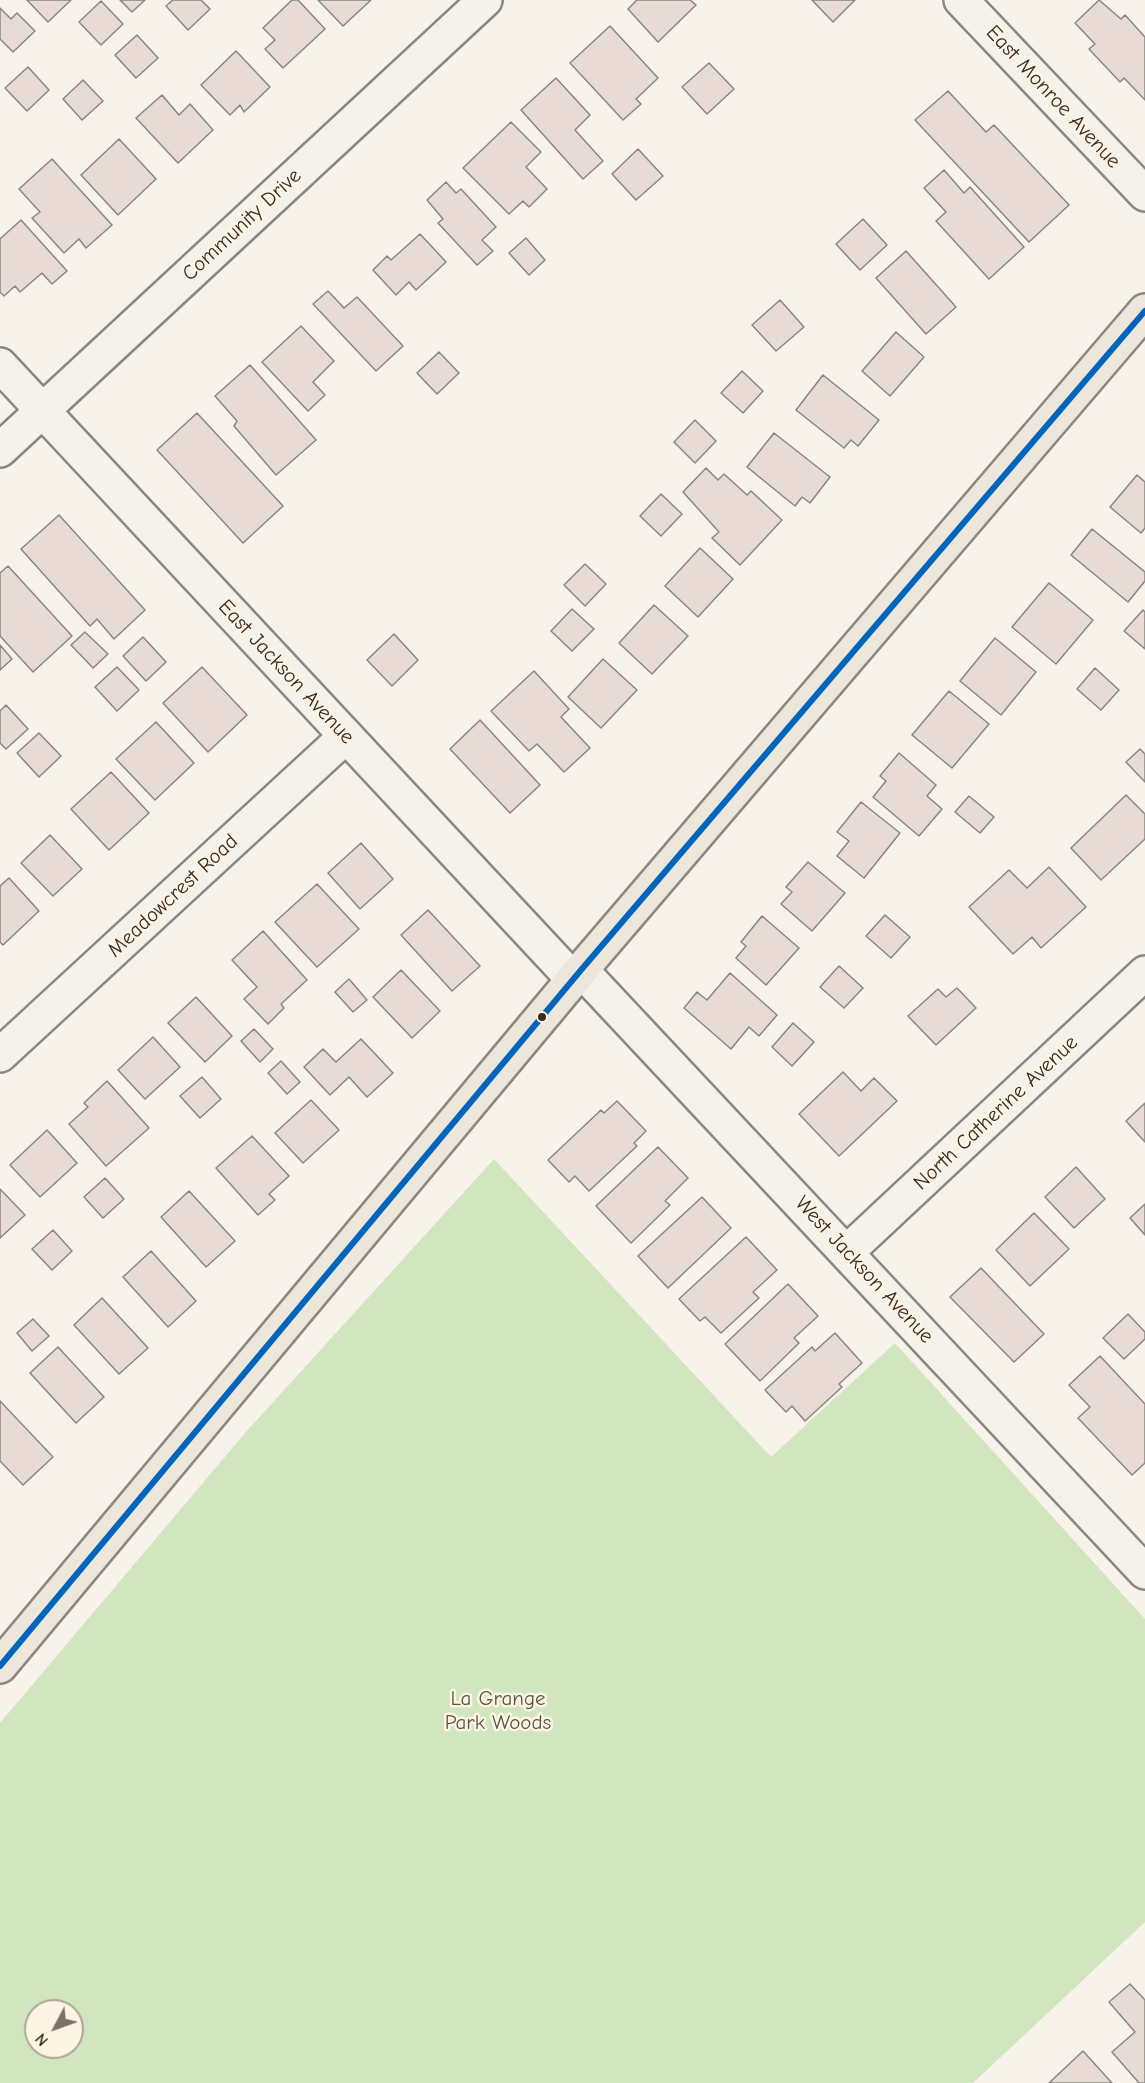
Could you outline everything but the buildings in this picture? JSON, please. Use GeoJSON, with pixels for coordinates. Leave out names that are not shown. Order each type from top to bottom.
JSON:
{"type":"FeatureCollection","features":[{"type":"Feature","properties":{"kind":"main road"},"geometry":{"type":"LineString","coordinates":[[0,1666],[577,975],[1145,311]]}},
{"type":"Feature","properties":{"kind":"street","name":"Community Drive"},"geometry":{"type":"LineString","coordinates":[[0,450],[485,0]]}},
{"type":"Feature","properties":{"kind":"street","name":"East Monroe Avenue"},"geometry":{"type":"LineString","coordinates":[[962,0],[1145,194]]}},
{"type":"Feature","properties":{"kind":"street","name":"East Jackson Avenue"},"geometry":{"type":"LineString","coordinates":[[0,365],[346,736],[577,975]]}},
{"type":"Feature","properties":{"kind":"street","name":"Meadowcrest Road"},"geometry":{"type":"LineString","coordinates":[[0,1055],[346,736]]}},
{"type":"Feature","properties":{"kind":"street","name":"North Catherine Avenue"},"geometry":{"type":"LineString","coordinates":[[848,1252],[1145,974]]}},
{"type":"Feature","properties":{"kind":"street","name":"West Jackson Avenue"},"geometry":{"type":"LineString","coordinates":[[577,975],[848,1252],[1145,1572]]}},
{"type":"Feature","properties":{"kind":"green space","name":"La Grange Park Woods"},"geometry":{"type":"Polygon","coordinates":[[[494,1159],[771,1457],[895,1343],[1145,1619],[1145,1922],[973,2083],[0,2083],[0,1723],[245,1433],[494,1159]]]}},
{"type":"Feature","properties":{"kind":"transit line"},"geometry":{"type":"LineString","coordinates":[[0,1666],[581,970],[1145,311]]}}]}
